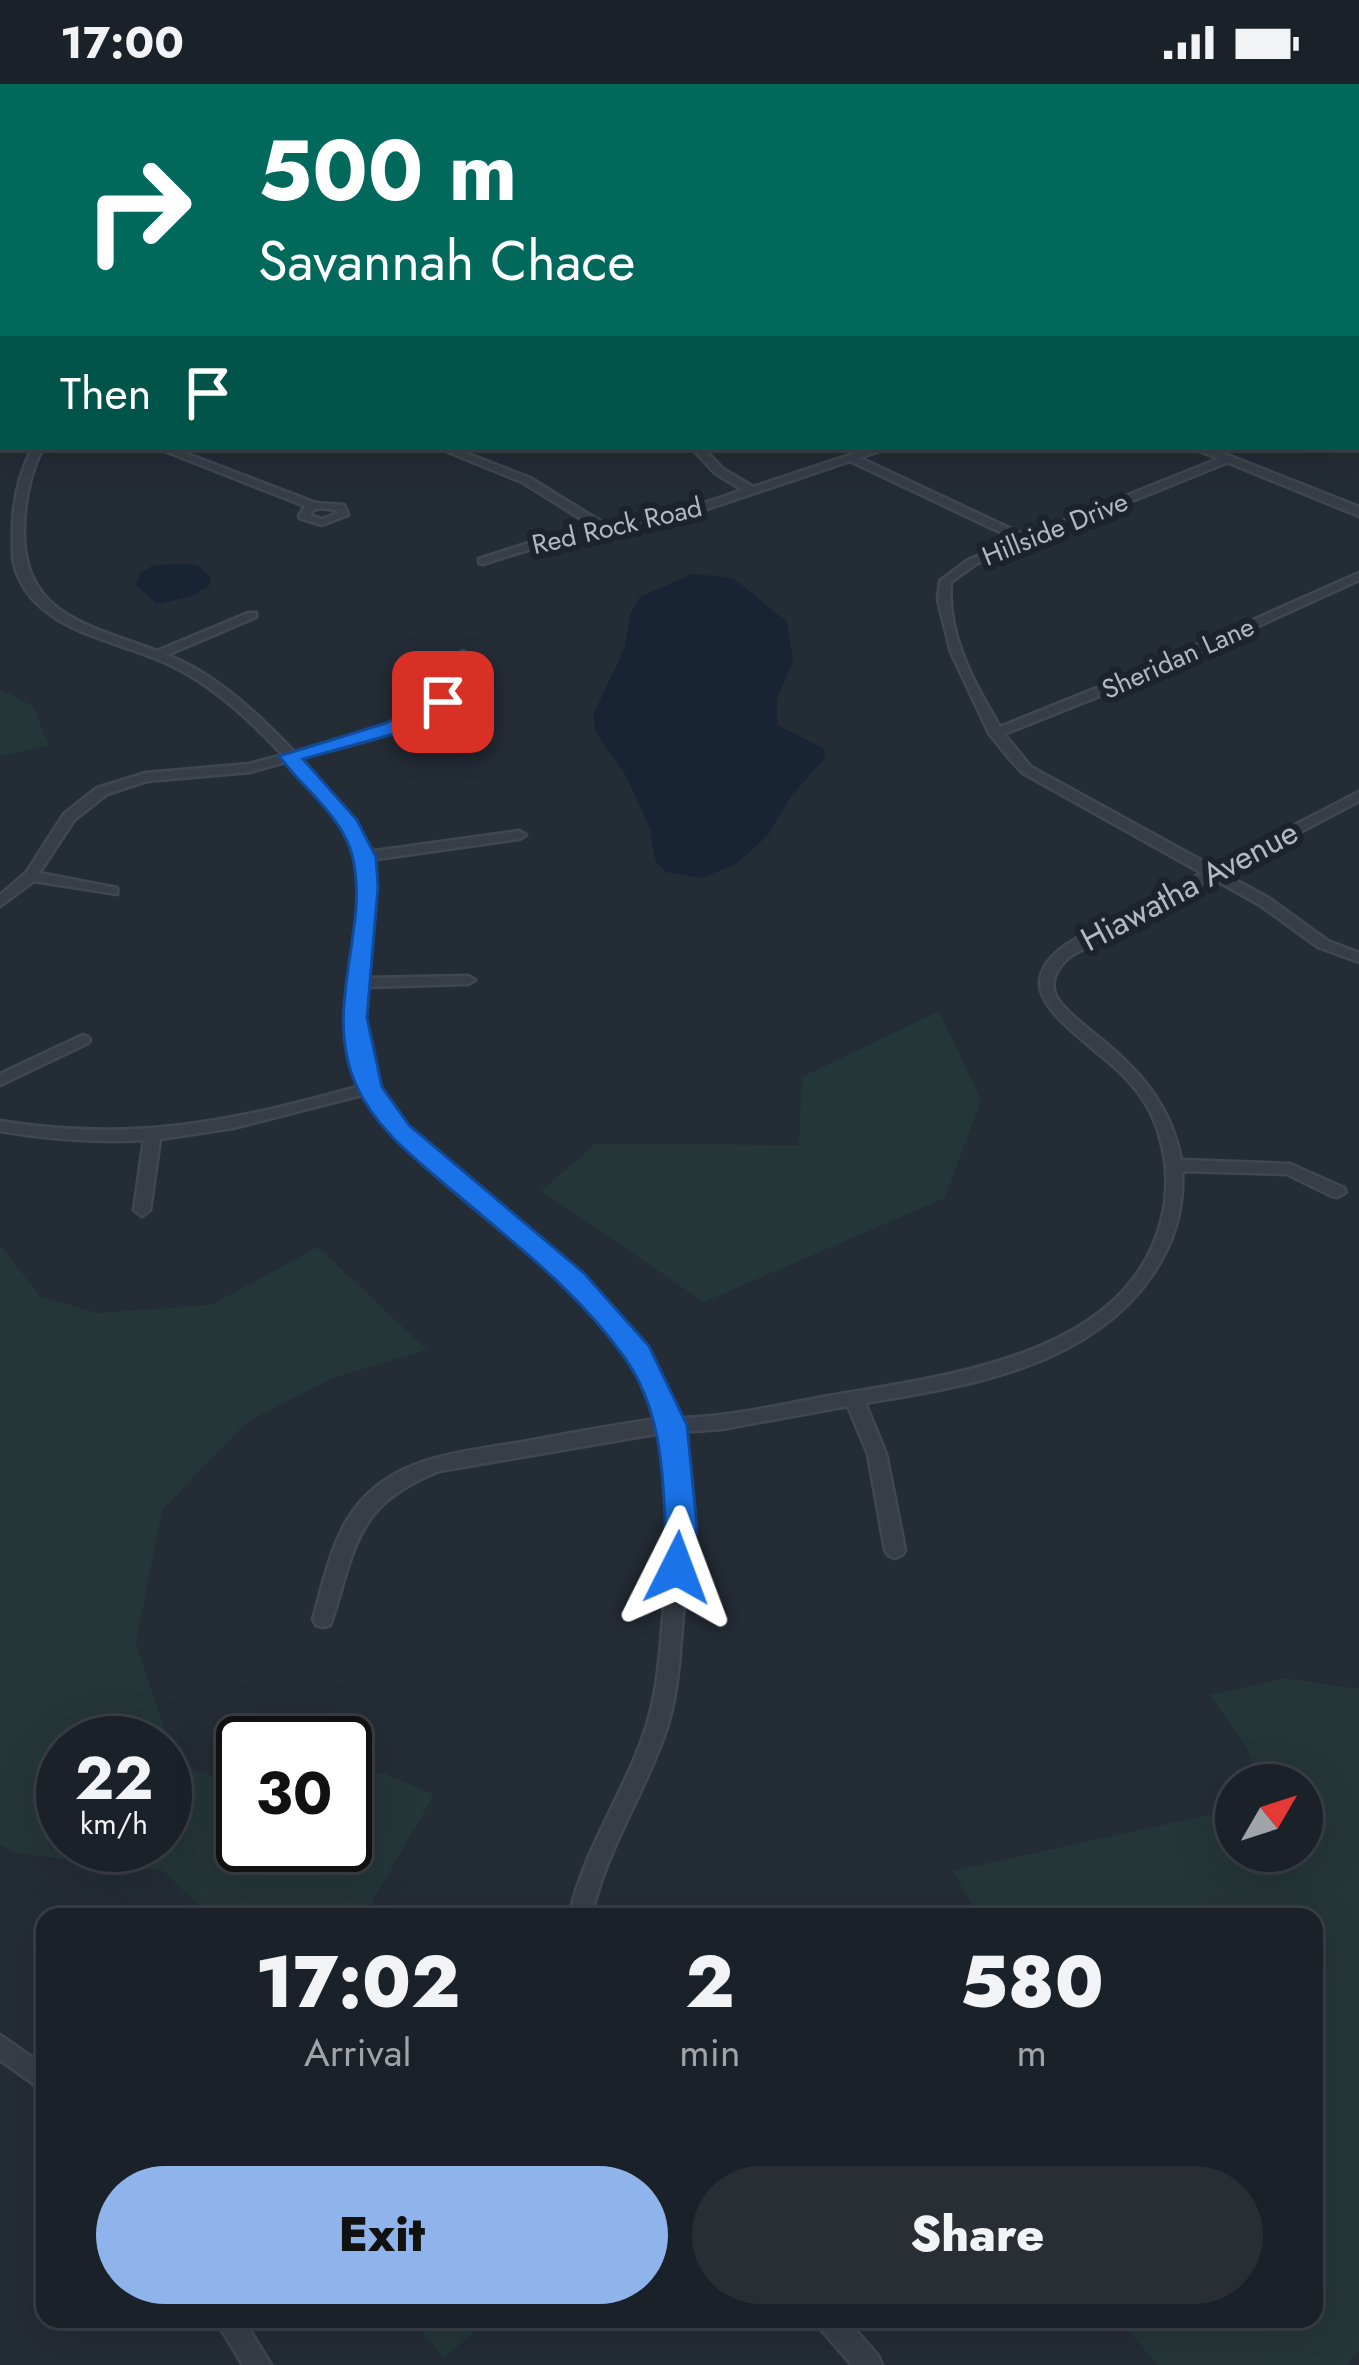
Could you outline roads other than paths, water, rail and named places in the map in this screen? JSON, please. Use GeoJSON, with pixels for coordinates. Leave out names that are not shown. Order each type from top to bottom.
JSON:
{"type":"FeatureCollection","features":[{"type":"Feature","properties":{"kind":"street"},"geometry":{"type":"LineString","coordinates":[[37,450],[8,531],[18,565],[37,598],[77,626],[198,674],[289,756],[349,825],[364,857],[357,1043],[370,1088],[421,1151],[609,1315],[638,1354],[672,1425],[681,1527],[666,1690],[656,1730],[594,1869],[583,1908]]}},
{"type":"Feature","properties":{"kind":"street"},"geometry":{"type":"LineString","coordinates":[[168,450],[314,506]]}},
{"type":"Feature","properties":{"kind":"street"},"geometry":{"type":"LineString","coordinates":[[449,450],[526,480],[603,528]]}},
{"type":"Feature","properties":{"kind":"street","name":"Red Rock Road"},"geometry":{"type":"LineString","coordinates":[[699,450],[719,471],[750,490]]}},
{"type":"Feature","properties":{"kind":"street","name":"Red Rock Road"},"geometry":{"type":"LineString","coordinates":[[483,561],[603,528],[682,514],[875,450]]}},
{"type":"Feature","properties":{"kind":"street"},"geometry":{"type":"LineString","coordinates":[[1204,450],[1359,512]]}},
{"type":"Feature","properties":{"kind":"street"},"geometry":{"type":"LineString","coordinates":[[851,458],[1024,540]]}},
{"type":"Feature","properties":{"kind":"street","name":"Hillside Drive"},"geometry":{"type":"LineString","coordinates":[[1227,459],[958,568],[943,588],[942,599],[972,692],[1012,757],[1048,783],[1213,871],[1324,944],[1359,958]]}},
{"type":"Feature","properties":{"kind":"street","name":"Sheridan Lane"},"geometry":{"type":"LineString","coordinates":[[995,734],[1118,685],[1359,576]]}},
{"type":"Feature","properties":{"kind":"street"},"geometry":{"type":"LineString","coordinates":[[157,655],[252,614]]}},
{"type":"Feature","properties":{"kind":"street"},"geometry":{"type":"LineString","coordinates":[[0,902],[31,876],[69,817],[102,791],[146,777],[232,772],[393,728],[430,712],[454,691],[463,655]]}},
{"type":"Feature","properties":{"kind":"street","name":"Hiawatha Avenue"},"geometry":{"type":"LineString","coordinates":[[323,1619],[350,1527],[366,1504],[387,1486],[436,1464],[672,1425],[703,1424],[1011,1366],[1051,1349],[1117,1307],[1145,1277],[1163,1243],[1174,1209],[1173,1165],[1155,1106],[1135,1076],[1058,1009],[1045,985],[1052,962],[1359,796]]}},
{"type":"Feature","properties":{"kind":"street"},"geometry":{"type":"LineString","coordinates":[[364,857],[519,835]]}},
{"type":"Feature","properties":{"kind":"street"},"geometry":{"type":"LineString","coordinates":[[31,876],[112,891]]}},
{"type":"Feature","properties":{"kind":"street"},"geometry":{"type":"LineString","coordinates":[[357,982],[468,980]]}},
{"type":"Feature","properties":{"kind":"street"},"geometry":{"type":"LineString","coordinates":[[0,1080],[83,1040]]}},
{"type":"Feature","properties":{"kind":"street"},"geometry":{"type":"LineString","coordinates":[[0,1126],[32,1133],[152,1136],[241,1123],[370,1088]]}},
{"type":"Feature","properties":{"kind":"street"},"geometry":{"type":"LineString","coordinates":[[142,1210],[152,1136]]}},
{"type":"Feature","properties":{"kind":"street"},"geometry":{"type":"LineString","coordinates":[[1173,1165],[1290,1169],[1338,1192]]}},
{"type":"Feature","properties":{"kind":"street"},"geometry":{"type":"LineString","coordinates":[[854,1398],[877,1454],[895,1550]]}},
{"type":"Feature","properties":{"kind":"street"},"geometry":{"type":"LineString","coordinates":[[0,2046],[36,2073]]}},
{"type":"Feature","properties":{"kind":"street"},"geometry":{"type":"LineString","coordinates":[[234,2328],[258,2365]]}},
{"type":"Feature","properties":{"kind":"street"},"geometry":{"type":"LineString","coordinates":[[837,2328],[868,2365]]}},
{"type":"Feature","properties":{"kind":"water"},"geometry":{"type":"Polygon","coordinates":[[[189,564],[211,578],[209,586],[189,597],[157,604],[136,585],[140,573],[154,565],[189,564]]]}},
{"type":"Feature","properties":{"kind":"water"},"geometry":{"type":"Polygon","coordinates":[[[692,574],[733,578],[787,622],[793,661],[777,698],[777,725],[824,749],[825,758],[791,796],[768,835],[736,864],[701,878],[666,872],[655,861],[650,828],[625,774],[596,733],[593,715],[625,647],[630,615],[640,597],[692,574]]]}}]}
